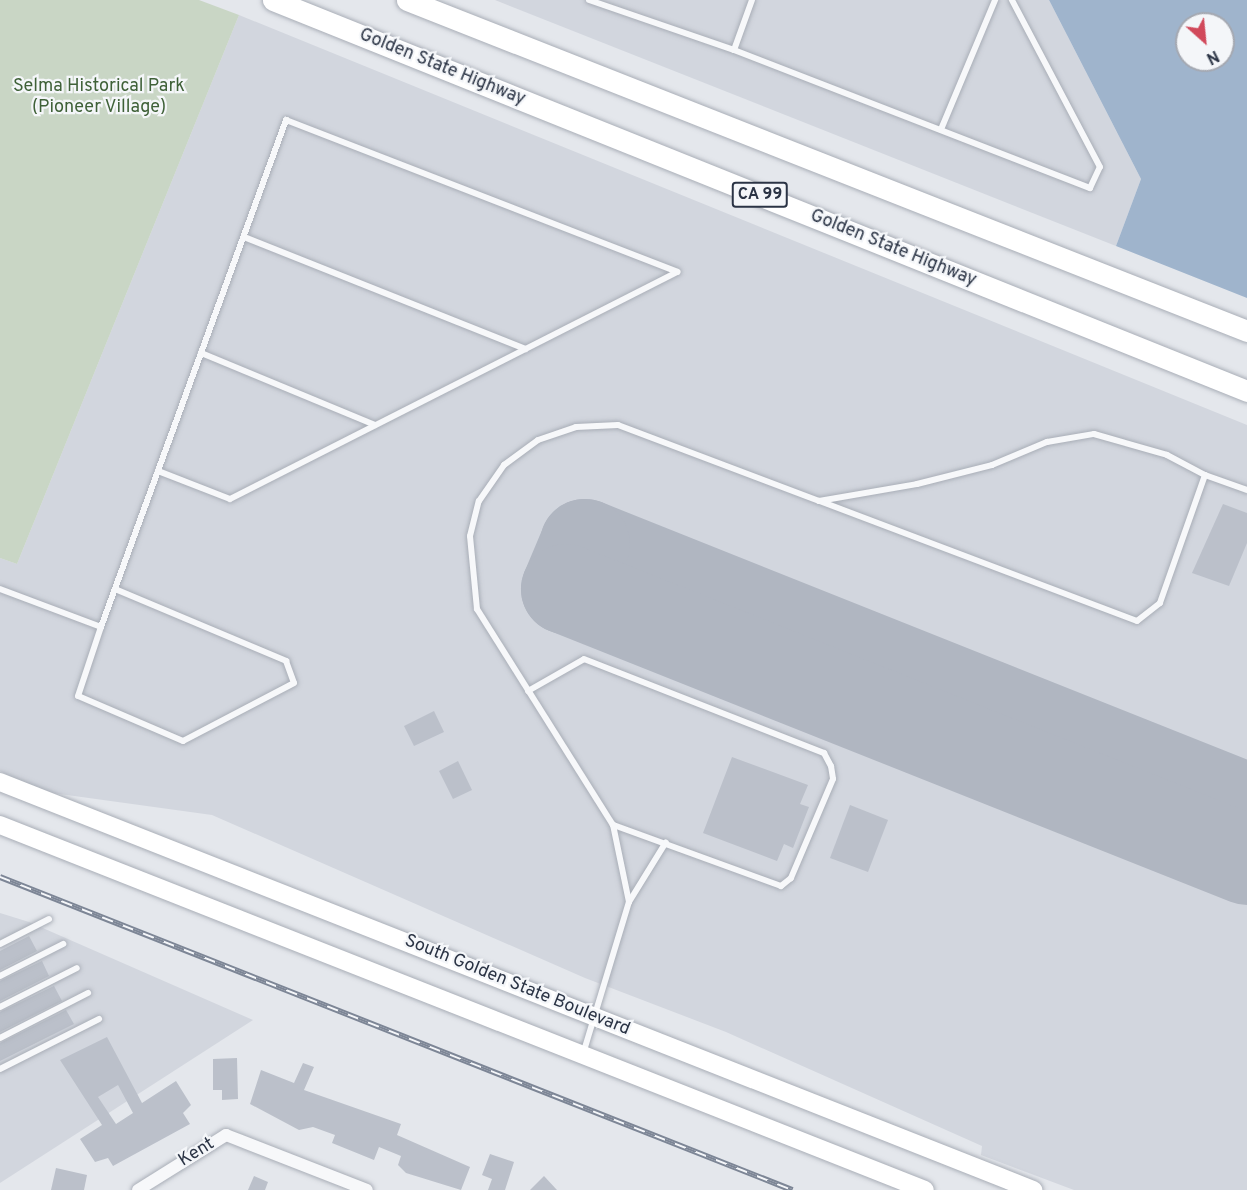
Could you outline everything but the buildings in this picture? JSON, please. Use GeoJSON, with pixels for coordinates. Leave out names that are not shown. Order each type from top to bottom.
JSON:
{"type":"FeatureCollection","features":[{"type":"Feature","properties":{"kind":"highway","name":"Golden State Highway"},"geometry":{"type":"LineString","coordinates":[[273,0],[1247,391]]}},
{"type":"Feature","properties":{"kind":"highway"},"geometry":{"type":"LineString","coordinates":[[406,0],[1247,331]]}},
{"type":"Feature","properties":{"kind":"main road","name":"South Golden State Boulevard"},"geometry":{"type":"LineString","coordinates":[[0,782],[1034,1190]]}},
{"type":"Feature","properties":{"kind":"main road"},"geometry":{"type":"LineString","coordinates":[[0,825],[925,1190]]}},
{"type":"Feature","properties":{"kind":"street","name":"Kent"},"geometry":{"type":"LineString","coordinates":[[138,1190],[226,1135],[367,1190]]}},
{"type":"Feature","properties":{"kind":"lane"},"geometry":{"type":"LineString","coordinates":[[589,0],[734,50],[942,127],[1090,188],[1100,166],[1012,0]]}},
{"type":"Feature","properties":{"kind":"lane"},"geometry":{"type":"LineString","coordinates":[[734,50],[752,0]]}},
{"type":"Feature","properties":{"kind":"lane"},"geometry":{"type":"LineString","coordinates":[[942,127],[995,0]]}},
{"type":"Feature","properties":{"kind":"lane"},"geometry":{"type":"LineString","coordinates":[[115,589],[286,661],[294,683],[183,741],[78,696],[101,627],[286,120],[678,272],[230,499],[158,471]]}},
{"type":"Feature","properties":{"kind":"lane"},"geometry":{"type":"LineString","coordinates":[[244,237],[526,349]]}},
{"type":"Feature","properties":{"kind":"lane"},"geometry":{"type":"LineString","coordinates":[[201,353],[375,425]]}},
{"type":"Feature","properties":{"kind":"lane"},"geometry":{"type":"LineString","coordinates":[[629,902],[613,825],[477,609],[469,563],[479,501],[504,465],[538,440],[576,427],[618,425],[1137,621],[1160,603],[1205,475]]}},
{"type":"Feature","properties":{"kind":"lane"},"geometry":{"type":"LineString","coordinates":[[819,501],[917,484],[992,465],[1047,441],[1094,434],[1167,455],[1205,475],[1247,490]]}},
{"type":"Feature","properties":{"kind":"lane"},"geometry":{"type":"LineString","coordinates":[[0,589],[101,627]]}},
{"type":"Feature","properties":{"kind":"lane"},"geometry":{"type":"LineString","coordinates":[[528,691],[584,659],[824,753],[831,766],[828,790],[791,878],[781,886],[613,825]]}},
{"type":"Feature","properties":{"kind":"lane"},"geometry":{"type":"LineString","coordinates":[[583,1055],[597,1018],[629,902],[666,843]]}},
{"type":"Feature","properties":{"kind":"lane"},"geometry":{"type":"LineString","coordinates":[[0,944],[49,919]]}},
{"type":"Feature","properties":{"kind":"lane"},"geometry":{"type":"LineString","coordinates":[[0,976],[63,944]]}},
{"type":"Feature","properties":{"kind":"lane"},"geometry":{"type":"LineString","coordinates":[[0,1007],[76,968]]}},
{"type":"Feature","properties":{"kind":"lane"},"geometry":{"type":"LineString","coordinates":[[0,1038],[88,993]]}},
{"type":"Feature","properties":{"kind":"lane"},"geometry":{"type":"LineString","coordinates":[[0,1069],[99,1019]]}},
{"type":"Feature","properties":{"kind":"shaded area"},"geometry":{"type":"Polygon","coordinates":[[[495,0],[1049,0],[1141,179],[1116,246],[495,0]]]}},
{"type":"Feature","properties":{"kind":"shaded area"},"geometry":{"type":"Polygon","coordinates":[[[239,15],[1247,425],[1247,1190],[1074,1190],[981,1155],[982,1146],[726,1032],[585,978],[212,815],[38,791],[0,771],[0,558],[17,564],[239,15]]]}},
{"type":"Feature","properties":{"kind":"shaded area"},"geometry":{"type":"Polygon","coordinates":[[[0,913],[29,922],[253,1020],[0,1183],[0,913]]]}},
{"type":"Feature","properties":{"kind":"green space","name":"Selma Historical Park (Pioneer Village)"},"geometry":{"type":"Polygon","coordinates":[[[0,0],[199,0],[239,15],[17,564],[0,558],[0,0]]]}},
{"type":"Feature","properties":{"kind":"water"},"geometry":{"type":"Polygon","coordinates":[[[1049,0],[1247,0],[1247,298],[1116,246],[1141,179],[1049,0]]]}},
{"type":"Feature","properties":{"kind":"runway"},"geometry":{"type":"LineString","coordinates":[[1247,808],[585,544],[566,589],[1247,860]]}},
{"type":"Feature","properties":{"kind":"railway"},"geometry":{"type":"LineString","coordinates":[[0,877],[792,1190]]}}]}
